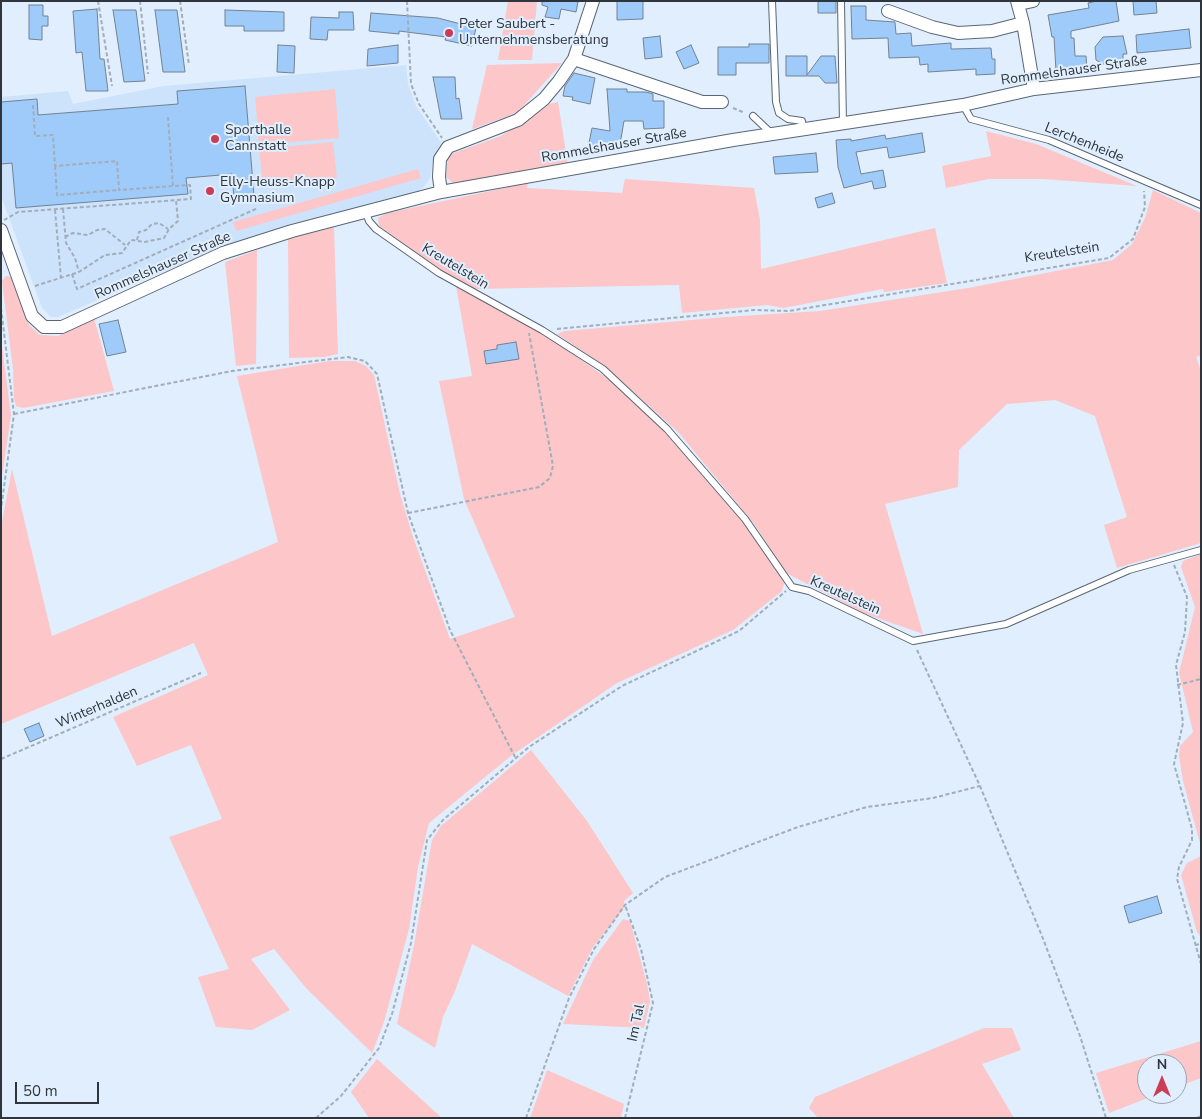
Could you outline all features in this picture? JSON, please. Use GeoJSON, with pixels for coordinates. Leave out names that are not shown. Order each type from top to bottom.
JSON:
{"type":"FeatureCollection","features":[{"type":"Feature","properties":{"kind":"street"},"geometry":{"type":"LineString","coordinates":[[441,192],[439,177],[440,159],[448,147],[518,120],[544,100],[574,59],[593,1]]}},
{"type":"Feature","properties":{"kind":"street"},"geometry":{"type":"LineString","coordinates":[[1033,1],[1018,3],[1034,89]]}},
{"type":"Feature","properties":{"kind":"street"},"geometry":{"type":"LineString","coordinates":[[888,11],[932,27],[958,33],[992,32],[1023,22]]}},
{"type":"Feature","properties":{"kind":"street"},"geometry":{"type":"LineString","coordinates":[[574,59],[702,102],[722,102]]}},
{"type":"Feature","properties":{"kind":"street","name":"Rommelshauser Straße"},"geometry":{"type":"LineString","coordinates":[[23,290],[32,316],[44,327],[62,327],[223,253],[292,231],[441,192],[773,134],[843,125],[963,104],[1034,89],[1201,70]]}},
{"type":"Feature","properties":{"kind":"street"},"geometry":{"type":"LineString","coordinates":[[1,230],[23,290]]}},
{"type":"Feature","properties":{"kind":"lane"},"geometry":{"type":"LineString","coordinates":[[772,1],[776,102],[780,113],[788,119],[802,121],[804,130]]}},
{"type":"Feature","properties":{"kind":"lane"},"geometry":{"type":"LineString","coordinates":[[841,1],[843,125]]}},
{"type":"Feature","properties":{"kind":"lane","name":"Lerchenheide"},"geometry":{"type":"LineString","coordinates":[[963,104],[971,119],[1049,140],[1201,205]]}},
{"type":"Feature","properties":{"kind":"lane"},"geometry":{"type":"LineString","coordinates":[[753,116],[773,134]]}},
{"type":"Feature","properties":{"kind":"lane","name":"Kreutelstein"},"geometry":{"type":"LineString","coordinates":[[366,212],[369,221],[376,229],[439,273],[542,330],[603,369],[667,429],[745,519],[792,587],[809,592],[913,641]]}},
{"type":"Feature","properties":{"kind":"lane"},"geometry":{"type":"LineString","coordinates":[[913,641],[1006,624],[1129,570],[1201,550]]}},
{"type":"Feature","properties":{"kind":"path"},"geometry":{"type":"LineString","coordinates":[[98,1],[112,86]]}},
{"type":"Feature","properties":{"kind":"path"},"geometry":{"type":"LineString","coordinates":[[140,1],[148,74]]}},
{"type":"Feature","properties":{"kind":"path"},"geometry":{"type":"LineString","coordinates":[[180,1],[189,65]]}},
{"type":"Feature","properties":{"kind":"path"},"geometry":{"type":"LineString","coordinates":[[407,1],[411,84],[419,104],[448,147]]}},
{"type":"Feature","properties":{"kind":"path"},"geometry":{"type":"LineString","coordinates":[[722,102],[753,116]]}},
{"type":"Feature","properties":{"kind":"path"},"geometry":{"type":"LineString","coordinates":[[1,221],[18,212],[191,199],[190,185],[57,195],[52,134],[35,136],[33,105]]}},
{"type":"Feature","properties":{"kind":"path"},"geometry":{"type":"LineString","coordinates":[[168,117],[173,186]]}},
{"type":"Feature","properties":{"kind":"path"},"geometry":{"type":"LineString","coordinates":[[55,166],[117,161],[119,190]]}},
{"type":"Feature","properties":{"kind":"path","name":"Kreutelstein"},"geometry":{"type":"LineString","coordinates":[[542,330],[754,310],[790,311],[1109,258],[1132,238],[1144,207],[1144,181]]}},
{"type":"Feature","properties":{"kind":"path"},"geometry":{"type":"LineString","coordinates":[[23,290],[79,272],[105,254],[122,253],[131,240],[145,242],[164,238],[169,229],[178,221],[176,200]]}},
{"type":"Feature","properties":{"kind":"path"},"geometry":{"type":"LineString","coordinates":[[63,208],[65,237],[68,249],[75,258],[79,272]]}},
{"type":"Feature","properties":{"kind":"path"},"geometry":{"type":"LineString","coordinates":[[72,274],[77,289],[258,208]]}},
{"type":"Feature","properties":{"kind":"path"},"geometry":{"type":"LineString","coordinates":[[55,209],[61,278]]}},
{"type":"Feature","properties":{"kind":"path"},"geometry":{"type":"LineString","coordinates":[[136,240],[140,232],[146,230],[152,224],[159,223],[169,229]]}},
{"type":"Feature","properties":{"kind":"path"},"geometry":{"type":"LineString","coordinates":[[65,237],[74,233],[88,235],[97,230],[105,229],[126,246]]}},
{"type":"Feature","properties":{"kind":"path"},"geometry":{"type":"LineString","coordinates":[[1,308],[14,414],[1,509]]}},
{"type":"Feature","properties":{"kind":"path"},"geometry":{"type":"LineString","coordinates":[[408,513],[539,487],[550,478],[553,466],[527,322]]}},
{"type":"Feature","properties":{"kind":"path"},"geometry":{"type":"LineString","coordinates":[[14,414],[232,371],[348,357],[365,361],[377,374],[408,513],[450,630],[515,757]]}},
{"type":"Feature","properties":{"kind":"path"},"geometry":{"type":"LineString","coordinates":[[1171,558],[1187,598],[1185,632],[1176,666],[1183,723],[1174,764],[1192,829],[1192,840],[1179,867],[1177,879],[1201,964]]}},
{"type":"Feature","properties":{"kind":"path"},"geometry":{"type":"LineString","coordinates":[[316,1118],[341,1096],[379,1048],[392,1014],[411,943],[427,840],[443,820],[515,757],[622,686],[739,631],[792,587]]}},
{"type":"Feature","properties":{"kind":"path"},"geometry":{"type":"LineString","coordinates":[[913,641],[980,786],[1073,1018],[1106,1118]]}},
{"type":"Feature","properties":{"kind":"path","name":"Winterhalden"},"geometry":{"type":"LineString","coordinates":[[1,759],[200,673]]}},
{"type":"Feature","properties":{"kind":"path"},"geometry":{"type":"LineString","coordinates":[[1177,685],[1201,679]]}},
{"type":"Feature","properties":{"kind":"path"},"geometry":{"type":"LineString","coordinates":[[526,1118],[569,998],[594,948],[625,905],[664,877],[798,827],[866,807],[933,798],[980,786]]}},
{"type":"Feature","properties":{"kind":"path","name":"Im Tal"},"geometry":{"type":"LineString","coordinates":[[625,905],[641,949],[653,1003],[625,1118]]}},
{"type":"Feature","properties":{"kind":"path"},"geometry":{"type":"LineString","coordinates":[[1195,945],[1201,944]]}},
{"type":"Feature","properties":{"kind":"path"},"geometry":{"type":"LineString","coordinates":[[1197,1118],[1201,1116]]}},
{"type":"Feature","properties":{"kind":"shaded area"},"geometry":{"type":"Polygon","coordinates":[[[508,1],[537,1],[532,60],[498,60],[508,1]]]}},
{"type":"Feature","properties":{"kind":"shaded area"},"geometry":{"type":"Polygon","coordinates":[[[562,63],[517,113],[472,129],[487,65],[562,63]]]}},
{"type":"Feature","properties":{"kind":"shaded area","name":"Elly-Heuss-Knapp Gymnasium"},"geometry":{"type":"Polygon","coordinates":[[[406,65],[408,84],[416,106],[442,144],[434,157],[430,178],[423,188],[416,193],[291,224],[222,247],[58,317],[51,317],[42,308],[1,196],[1,97],[68,91],[73,104],[164,86],[406,65]]]}},
{"type":"Feature","properties":{"kind":"shaded area"},"geometry":{"type":"Polygon","coordinates":[[[335,89],[339,138],[259,145],[255,97],[335,89]]]}},
{"type":"Feature","properties":{"kind":"shaded area"},"geometry":{"type":"Polygon","coordinates":[[[558,102],[568,165],[454,184],[446,177],[448,155],[501,136],[549,104],[558,102]]]}},
{"type":"Feature","properties":{"kind":"shaded area"},"geometry":{"type":"Polygon","coordinates":[[[986,131],[1036,144],[1137,186],[1043,179],[989,179],[946,188],[942,166],[991,156],[986,131]]]}},
{"type":"Feature","properties":{"kind":"shaded area"},"geometry":{"type":"Polygon","coordinates":[[[333,142],[337,178],[263,186],[259,149],[333,142]]]}},
{"type":"Feature","properties":{"kind":"shaded area"},"geometry":{"type":"Polygon","coordinates":[[[418,169],[421,178],[236,231],[233,222],[418,169]]]}},
{"type":"Feature","properties":{"kind":"shaded area"},"geometry":{"type":"Polygon","coordinates":[[[625,179],[754,188],[760,220],[761,269],[935,228],[947,283],[884,292],[883,289],[783,308],[767,305],[682,313],[679,285],[474,289],[445,274],[379,226],[378,218],[387,213],[528,183],[527,188],[622,193],[625,179]]]}},
{"type":"Feature","properties":{"kind":"shaded area"},"geometry":{"type":"Polygon","coordinates":[[[1153,190],[1201,213],[1201,355],[1196,357],[1201,371],[1201,543],[1117,568],[1104,525],[1127,517],[1095,416],[1055,400],[1007,404],[959,450],[958,487],[885,504],[923,634],[863,613],[786,573],[755,525],[679,433],[606,367],[557,334],[565,331],[820,311],[968,288],[1113,260],[1132,244],[1145,218],[1153,190]]]}},
{"type":"Feature","properties":{"kind":"shaded area"},"geometry":{"type":"Polygon","coordinates":[[[334,227],[338,354],[324,357],[289,358],[288,239],[334,227]]]}},
{"type":"Feature","properties":{"kind":"shaded area"},"geometry":{"type":"Polygon","coordinates":[[[257,250],[256,364],[236,366],[225,262],[257,250]]]}},
{"type":"Feature","properties":{"kind":"shaded area"},"geometry":{"type":"Polygon","coordinates":[[[6,276],[12,277],[29,325],[40,335],[58,336],[94,318],[114,391],[23,408],[16,406],[2,281],[6,276]]]}},
{"type":"Feature","properties":{"kind":"shaded area"},"geometry":{"type":"Polygon","coordinates":[[[456,286],[556,342],[608,379],[650,415],[748,528],[785,579],[782,591],[733,630],[617,683],[512,755],[429,823],[418,867],[409,929],[384,1022],[372,1053],[306,988],[274,949],[251,959],[290,1010],[252,1030],[216,1027],[198,977],[229,969],[169,837],[222,819],[191,745],[137,766],[113,717],[208,675],[194,643],[1,724],[1,527],[12,469],[52,636],[278,542],[237,376],[329,361],[355,361],[366,366],[374,375],[400,494],[413,537],[450,639],[515,617],[464,499],[439,381],[472,376],[456,286]]]}},
{"type":"Feature","properties":{"kind":"shaded area"},"geometry":{"type":"Polygon","coordinates":[[[1,339],[11,415],[1,483],[1,339]]]}},
{"type":"Feature","properties":{"kind":"shaded area"},"geometry":{"type":"Polygon","coordinates":[[[1201,554],[1201,847],[1183,781],[1179,756],[1180,746],[1193,732],[1179,673],[1195,607],[1181,567],[1183,561],[1201,554]]]}},
{"type":"Feature","properties":{"kind":"shaded area"},"geometry":{"type":"Polygon","coordinates":[[[531,750],[587,821],[633,893],[624,901],[625,906],[622,911],[593,947],[568,996],[472,944],[455,991],[443,1017],[435,1048],[397,1024],[414,945],[432,840],[441,826],[531,750]]]}},
{"type":"Feature","properties":{"kind":"shaded area"},"geometry":{"type":"Polygon","coordinates":[[[1201,856],[1201,937],[1197,932],[1181,875],[1187,863],[1201,856]]]}},
{"type":"Feature","properties":{"kind":"shaded area"},"geometry":{"type":"Polygon","coordinates":[[[623,919],[630,921],[647,984],[650,1001],[644,1028],[563,1024],[593,960],[623,919]]]}},
{"type":"Feature","properties":{"kind":"shaded area"},"geometry":{"type":"Polygon","coordinates":[[[984,1028],[1012,1028],[1021,1050],[982,1064],[1014,1118],[818,1118],[809,1108],[815,1097],[984,1028]]]}},
{"type":"Feature","properties":{"kind":"shaded area"},"geometry":{"type":"Polygon","coordinates":[[[1201,1041],[1201,1078],[1187,1083],[1187,1054],[1158,1054],[1201,1041]]]}},
{"type":"Feature","properties":{"kind":"shaded area"},"geometry":{"type":"Polygon","coordinates":[[[377,1059],[442,1118],[369,1118],[351,1092],[377,1059]]]}},
{"type":"Feature","properties":{"kind":"shaded area"},"geometry":{"type":"Polygon","coordinates":[[[1137,1061],[1137,1102],[1109,1113],[1096,1073],[1137,1061]]]}},
{"type":"Feature","properties":{"kind":"shaded area"},"geometry":{"type":"Polygon","coordinates":[[[547,1070],[624,1104],[621,1118],[530,1118],[547,1070]]]}},
{"type":"Feature","properties":{"kind":"building"},"geometry":{"type":"Polygon","coordinates":[[[542,1],[578,2],[576,12],[561,9],[559,19],[545,17],[548,7],[542,5],[542,1]]]}},
{"type":"Feature","properties":{"kind":"building"},"geometry":{"type":"Polygon","coordinates":[[[617,1],[643,1],[643,19],[617,20],[617,1]]]}},
{"type":"Feature","properties":{"kind":"building"},"geometry":{"type":"Polygon","coordinates":[[[818,1],[836,1],[836,13],[818,13],[818,1]]]}},
{"type":"Feature","properties":{"kind":"building"},"geometry":{"type":"Polygon","coordinates":[[[1116,1],[1119,21],[1071,31],[1071,38],[1074,38],[1075,56],[1086,56],[1087,70],[1056,71],[1054,37],[1052,37],[1048,15],[1089,8],[1088,3],[1116,1]]]}},
{"type":"Feature","properties":{"kind":"building"},"geometry":{"type":"Polygon","coordinates":[[[1133,1],[1156,1],[1157,13],[1134,15],[1133,1]]]}},
{"type":"Feature","properties":{"kind":"building"},"geometry":{"type":"Polygon","coordinates":[[[29,5],[43,5],[43,16],[48,16],[48,26],[42,26],[42,40],[29,39],[29,5]]]}},
{"type":"Feature","properties":{"kind":"building"},"geometry":{"type":"Polygon","coordinates":[[[851,6],[866,6],[866,20],[895,22],[896,34],[911,33],[912,46],[951,43],[951,49],[991,48],[992,59],[995,59],[995,74],[976,75],[976,69],[928,72],[928,64],[920,65],[919,57],[889,58],[888,38],[852,39],[851,6]]]}},
{"type":"Feature","properties":{"kind":"building"},"geometry":{"type":"Polygon","coordinates":[[[97,9],[100,59],[104,59],[108,91],[86,91],[82,52],[76,53],[73,11],[97,9]]]}},
{"type":"Feature","properties":{"kind":"building"},"geometry":{"type":"Polygon","coordinates":[[[113,10],[136,10],[145,81],[124,82],[113,10]]]}},
{"type":"Feature","properties":{"kind":"building"},"geometry":{"type":"Polygon","coordinates":[[[155,10],[177,10],[185,72],[163,72],[155,10]]]}},
{"type":"Feature","properties":{"kind":"building"},"geometry":{"type":"Polygon","coordinates":[[[225,10],[284,12],[284,31],[244,31],[244,26],[225,26],[225,10]]]}},
{"type":"Feature","properties":{"kind":"building"},"geometry":{"type":"Polygon","coordinates":[[[339,12],[353,12],[354,30],[328,30],[327,40],[310,39],[311,17],[339,18],[339,12]]]}},
{"type":"Feature","properties":{"kind":"building"},"geometry":{"type":"Polygon","coordinates":[[[371,13],[438,18],[476,28],[472,46],[445,40],[446,37],[399,31],[399,34],[369,31],[371,13]]]}},
{"type":"Feature","properties":{"kind":"building"},"geometry":{"type":"Polygon","coordinates":[[[1189,29],[1191,48],[1137,53],[1136,35],[1189,29]]]}},
{"type":"Feature","properties":{"kind":"building"},"geometry":{"type":"Polygon","coordinates":[[[660,36],[662,57],[645,59],[643,38],[660,36]]]}},
{"type":"Feature","properties":{"kind":"building"},"geometry":{"type":"Polygon","coordinates":[[[1123,36],[1127,54],[1123,54],[1123,63],[1103,64],[1096,60],[1095,47],[1103,37],[1123,36]]]}},
{"type":"Feature","properties":{"kind":"building"},"geometry":{"type":"Polygon","coordinates":[[[749,44],[769,44],[769,63],[736,63],[736,75],[718,75],[718,47],[749,47],[749,44]]]}},
{"type":"Feature","properties":{"kind":"building"},"geometry":{"type":"Polygon","coordinates":[[[278,45],[295,46],[294,73],[277,72],[278,45]]]}},
{"type":"Feature","properties":{"kind":"building"},"geometry":{"type":"Polygon","coordinates":[[[398,45],[398,63],[367,66],[368,49],[398,45]]]}},
{"type":"Feature","properties":{"kind":"building"},"geometry":{"type":"Polygon","coordinates":[[[691,45],[699,63],[684,69],[676,52],[691,45]]]}},
{"type":"Feature","properties":{"kind":"building"},"geometry":{"type":"Polygon","coordinates":[[[786,56],[807,56],[807,75],[821,56],[835,56],[837,83],[825,83],[819,76],[786,76],[786,56]]]}},
{"type":"Feature","properties":{"kind":"building"},"geometry":{"type":"Polygon","coordinates":[[[574,73],[595,78],[590,104],[572,100],[573,97],[563,96],[565,86],[574,73]]]}},
{"type":"Feature","properties":{"kind":"building"},"geometry":{"type":"Polygon","coordinates":[[[433,77],[455,77],[456,99],[459,98],[462,119],[441,119],[433,77]]]}},
{"type":"Feature","properties":{"kind":"building"},"geometry":{"type":"Polygon","coordinates":[[[245,86],[254,196],[234,198],[232,174],[186,178],[188,194],[16,208],[12,163],[1,164],[1,102],[37,99],[38,115],[178,104],[177,91],[245,86]]]}},
{"type":"Feature","properties":{"kind":"building"},"geometry":{"type":"Polygon","coordinates":[[[607,89],[627,89],[627,92],[646,92],[653,94],[653,101],[664,101],[664,128],[644,129],[643,121],[624,121],[619,150],[598,146],[597,150],[588,148],[592,128],[610,131],[607,89]]]}},
{"type":"Feature","properties":{"kind":"building"},"geometry":{"type":"Polygon","coordinates":[[[922,133],[925,152],[889,158],[887,147],[856,152],[861,174],[883,170],[886,187],[874,189],[872,181],[844,188],[838,167],[836,140],[851,139],[851,141],[885,135],[886,139],[922,133]]]}},
{"type":"Feature","properties":{"kind":"building"},"geometry":{"type":"Polygon","coordinates":[[[816,153],[818,172],[775,174],[773,157],[816,153]]]}},
{"type":"Feature","properties":{"kind":"building"},"geometry":{"type":"Polygon","coordinates":[[[832,193],[835,203],[818,208],[815,198],[832,193]]]}},
{"type":"Feature","properties":{"kind":"building"},"geometry":{"type":"Polygon","coordinates":[[[118,320],[126,352],[107,356],[99,324],[118,320]]]}},
{"type":"Feature","properties":{"kind":"building"},"geometry":{"type":"Polygon","coordinates":[[[516,342],[519,359],[486,364],[484,351],[497,349],[497,345],[516,342]]]}},
{"type":"Feature","properties":{"kind":"building"},"geometry":{"type":"Polygon","coordinates":[[[39,723],[44,736],[30,742],[24,729],[39,723]]]}},
{"type":"Feature","properties":{"kind":"building"},"geometry":{"type":"Polygon","coordinates":[[[1157,896],[1162,913],[1129,923],[1124,906],[1157,896]]]}},
{"type":"Feature","properties":{"kind":"place","name":"Peter Saubert - Unternehmensberatung"},"geometry":{"type":"Point","coordinates":[449,33]}},
{"type":"Feature","properties":{"kind":"place","name":"Sporthalle Cannstatt"},"geometry":{"type":"Point","coordinates":[215,139]}},
{"type":"Feature","properties":{"kind":"place","name":"Elly-Heuss-Knapp Gymnasium"},"geometry":{"type":"Point","coordinates":[210,191]}}]}
